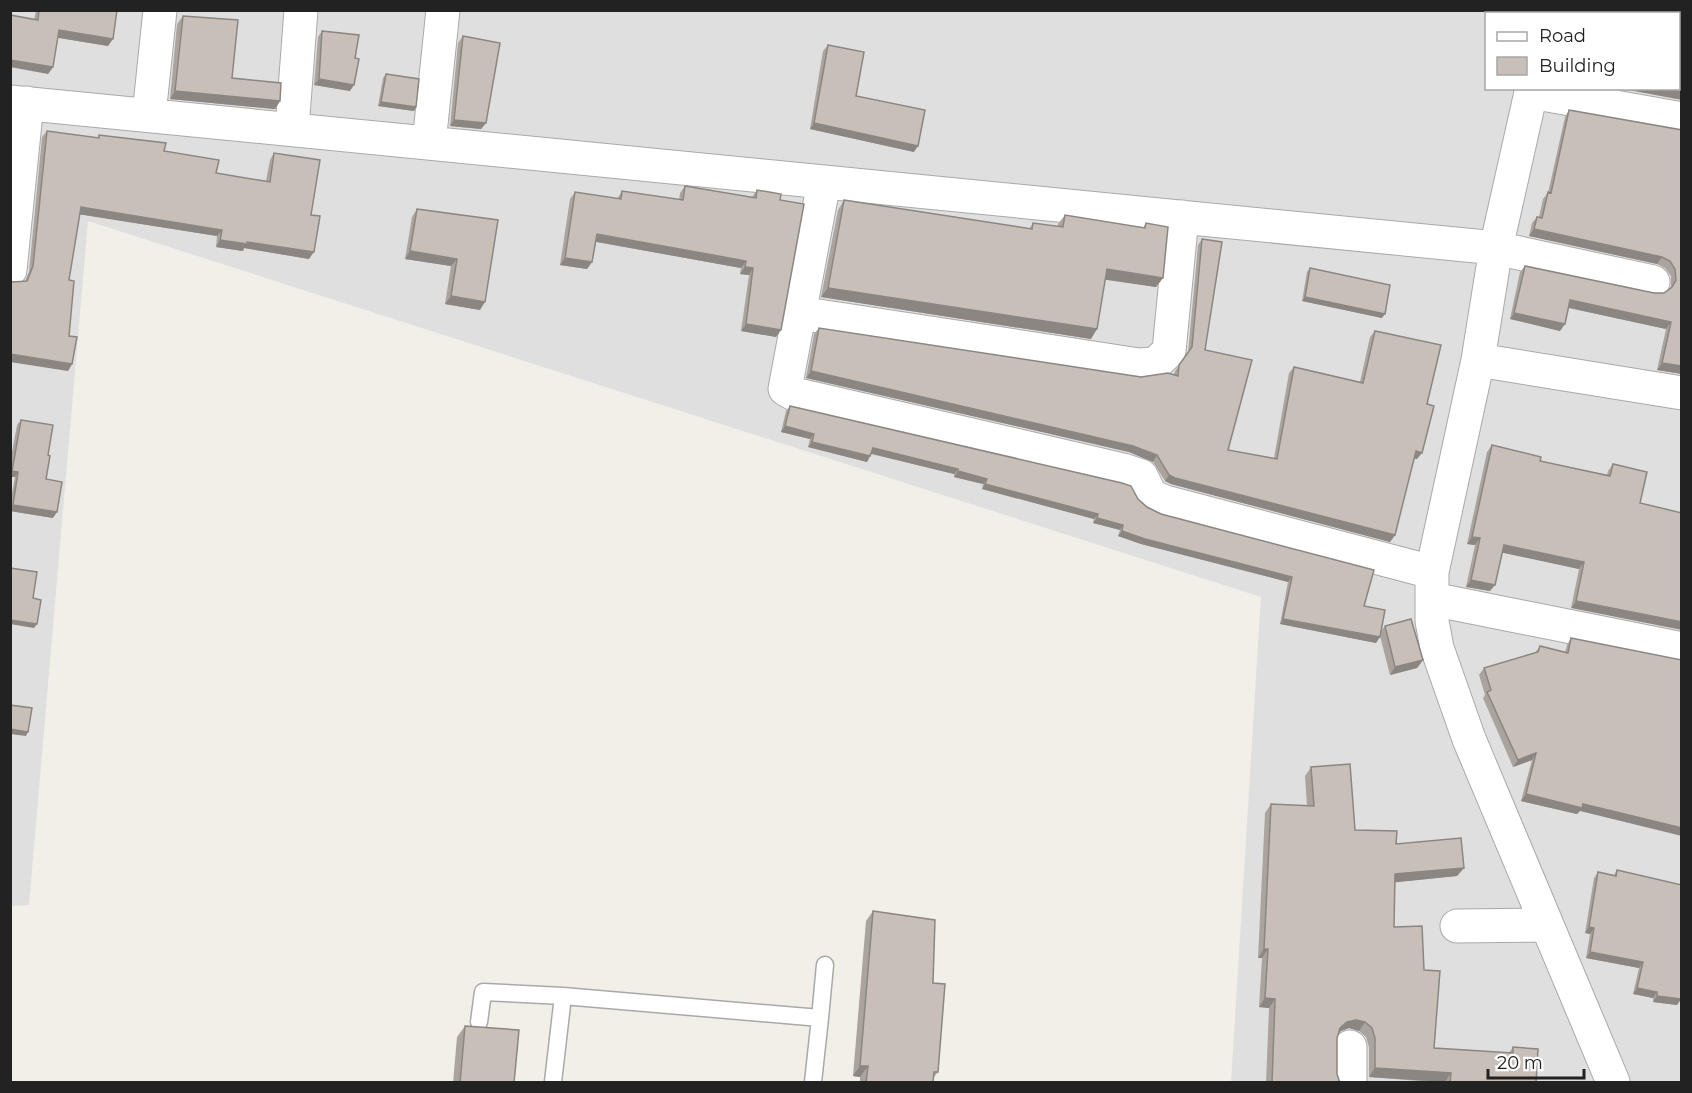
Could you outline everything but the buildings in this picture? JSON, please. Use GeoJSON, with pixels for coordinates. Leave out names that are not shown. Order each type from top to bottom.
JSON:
{"type":"FeatureCollection","features":[{"type":"Feature","properties":{"kind":"street"},"geometry":{"type":"LineString","coordinates":[[149,115],[160,10]]}},
{"type":"Feature","properties":{"kind":"street"},"geometry":{"type":"LineString","coordinates":[[292,129],[302,10]]}},
{"type":"Feature","properties":{"kind":"street"},"geometry":{"type":"LineString","coordinates":[[429,143],[443,10]]}},
{"type":"Feature","properties":{"kind":"street"},"geometry":{"type":"LineString","coordinates":[[1613,1083],[1469,739],[1437,648],[1432,621],[1432,585],[1478,360],[1496,248],[1532,90],[1682,119]]}},
{"type":"Feature","properties":{"kind":"street"},"geometry":{"type":"LineString","coordinates":[[10,270],[19,102],[1496,248],[1653,282]]}},
{"type":"Feature","properties":{"kind":"street"},"geometry":{"type":"LineString","coordinates":[[824,182],[785,389],[794,394],[1123,470],[1141,476],[1151,496],[1165,502],[1432,585],[1682,649]]}},
{"type":"Feature","properties":{"kind":"street"},"geometry":{"type":"LineString","coordinates":[[799,312],[1139,365],[1155,364],[1169,351],[1182,217]]}},
{"type":"Feature","properties":{"kind":"street"},"geometry":{"type":"LineString","coordinates":[[1478,360],[1682,393]]}},
{"type":"Feature","properties":{"kind":"street"},"geometry":{"type":"LineString","coordinates":[[1458,926],[1547,925]]}},
{"type":"Feature","properties":{"kind":"street"},"geometry":{"type":"LineString","coordinates":[[1350,1047],[1350,1083]]}},
{"type":"Feature","properties":{"kind":"lane"},"geometry":{"type":"LineString","coordinates":[[813,1083],[825,965]]}},
{"type":"Feature","properties":{"kind":"lane"},"geometry":{"type":"LineString","coordinates":[[479,1022],[483,993],[563,996],[819,1018]]}},
{"type":"Feature","properties":{"kind":"lane"},"geometry":{"type":"LineString","coordinates":[[553,1083],[563,996]]}},
{"type":"Feature","properties":{"kind":"shaded area"},"geometry":{"type":"Polygon","coordinates":[[[10,11],[1681,11],[1681,1082],[1231,1082],[1261,597],[88,221],[29,905],[11,906],[10,11]]]}}]}
